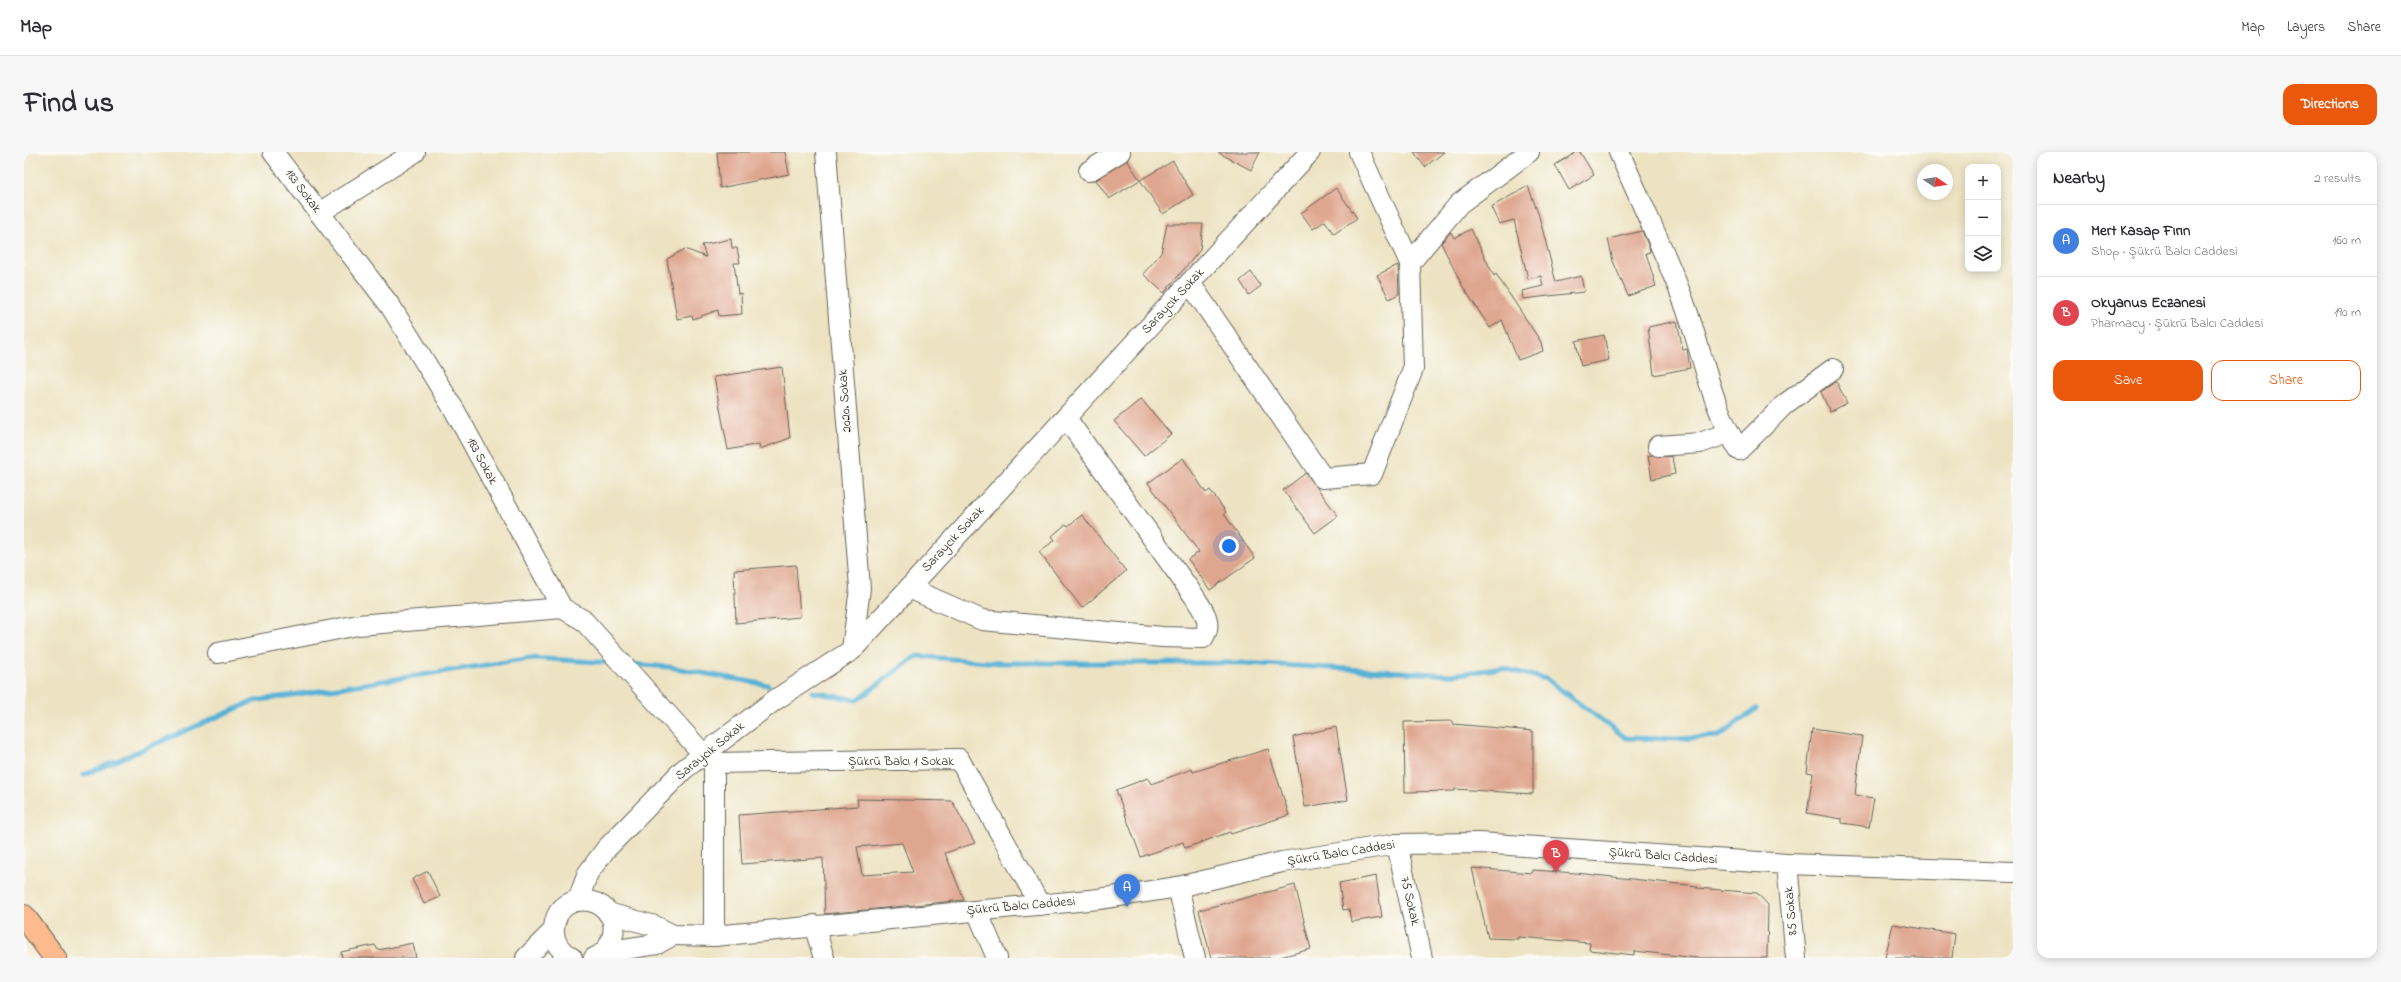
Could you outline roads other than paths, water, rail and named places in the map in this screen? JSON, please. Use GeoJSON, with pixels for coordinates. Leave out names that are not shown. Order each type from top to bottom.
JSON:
{"type":"FeatureCollection","features":[{"type":"Feature","properties":{"kind":"highway"},"geometry":{"type":"LineString","coordinates":[[24,916],[55,958]]}},
{"type":"Feature","properties":{"kind":"street","name":"183 Sokak"},"geometry":{"type":"LineString","coordinates":[[274,152],[391,307],[455,411],[562,608]]}},
{"type":"Feature","properties":{"kind":"street"},"geometry":{"type":"LineString","coordinates":[[319,212],[415,152]]}},
{"type":"Feature","properties":{"kind":"street","name":"2020. Sokak"},"geometry":{"type":"LineString","coordinates":[[826,152],[860,588],[852,650]]}},
{"type":"Feature","properties":{"kind":"street"},"geometry":{"type":"LineString","coordinates":[[1089,171],[1120,152]]}},
{"type":"Feature","properties":{"kind":"street","name":"Saraycık Sokak"},"geometry":{"type":"LineString","coordinates":[[578,900],[588,873],[606,849],[683,770],[709,759],[775,700],[852,650],[1310,152]]}},
{"type":"Feature","properties":{"kind":"street"},"geometry":{"type":"LineString","coordinates":[[1190,283],[1323,478],[1372,474],[1413,369],[1410,263],[1359,152]]}},
{"type":"Feature","properties":{"kind":"street"},"geometry":{"type":"LineString","coordinates":[[1410,263],[1459,204],[1529,152]]}},
{"type":"Feature","properties":{"kind":"street"},"geometry":{"type":"LineString","coordinates":[[1619,152],[1682,297],[1713,399],[1728,432],[1739,450],[1785,404],[1833,369]]}},
{"type":"Feature","properties":{"kind":"street"},"geometry":{"type":"LineString","coordinates":[[908,588],[982,620],[1162,637],[1203,638],[1208,626],[1207,619],[1194,596],[1066,418]]}},
{"type":"Feature","properties":{"kind":"street"},"geometry":{"type":"LineString","coordinates":[[1658,446],[1700,443],[1728,432]]}},
{"type":"Feature","properties":{"kind":"street"},"geometry":{"type":"LineString","coordinates":[[218,653],[358,626],[562,608],[583,620],[709,759],[714,936]]}},
{"type":"Feature","properties":{"kind":"street","name":"Şükrü Balcı 1 Sokak"},"geometry":{"type":"LineString","coordinates":[[709,759],[959,759],[1040,905]]}},
{"type":"Feature","properties":{"kind":"street","name":"Şükrü Balcı Caddesi"},"geometry":{"type":"LineString","coordinates":[[599,955],[634,953],[658,944],[673,936],[714,936],[814,925],[1099,899],[1178,887],[1282,862],[1397,844],[1480,843],[1787,864],[2013,872]]}},
{"type":"Feature","properties":{"kind":"street","name":"75 Sokak"},"geometry":{"type":"LineString","coordinates":[[1397,844],[1422,958]]}},
{"type":"Feature","properties":{"kind":"street","name":"85 Sokak"},"geometry":{"type":"LineString","coordinates":[[1787,864],[1796,958]]}},
{"type":"Feature","properties":{"kind":"street"},"geometry":{"type":"LineString","coordinates":[[1178,887],[1195,958]]}},
{"type":"Feature","properties":{"kind":"street"},"geometry":{"type":"LineString","coordinates":[[572,958],[559,948],[553,931],[554,923],[563,908],[578,900]]}},
{"type":"Feature","properties":{"kind":"street","name":"Şükrü Balcı Caddesi"},"geometry":{"type":"LineString","coordinates":[[578,900],[595,902],[608,913],[655,926],[673,936]]}},
{"type":"Feature","properties":{"kind":"street"},"geometry":{"type":"LineString","coordinates":[[977,911],[997,958]]}},
{"type":"Feature","properties":{"kind":"street"},"geometry":{"type":"LineString","coordinates":[[599,955],[610,945],[614,929],[608,913]]}},
{"type":"Feature","properties":{"kind":"street"},"geometry":{"type":"LineString","coordinates":[[814,925],[824,958]]}},
{"type":"Feature","properties":{"kind":"street"},"geometry":{"type":"LineString","coordinates":[[526,958],[553,931]]}},
{"type":"Feature","properties":{"kind":"waterway"},"geometry":{"type":"LineString","coordinates":[[812,692],[857,700],[916,656],[999,663],[1244,663],[1451,675],[1502,668],[1546,679],[1626,738],[1678,739],[1719,736],[1756,709]]}},
{"type":"Feature","properties":{"kind":"waterway"},"geometry":{"type":"LineString","coordinates":[[84,775],[254,701],[531,658],[613,663]]}},
{"type":"Feature","properties":{"kind":"waterway"},"geometry":{"type":"LineString","coordinates":[[631,664],[669,667],[768,685]]}},
{"type":"Feature","properties":{"kind":"place","name":"Okyanus Eczanesi"},"geometry":{"type":"Point","coordinates":[1556,873]}},
{"type":"Feature","properties":{"kind":"place","name":"Mert Kasap Fırın"},"geometry":{"type":"Point","coordinates":[1127,907]}}]}
